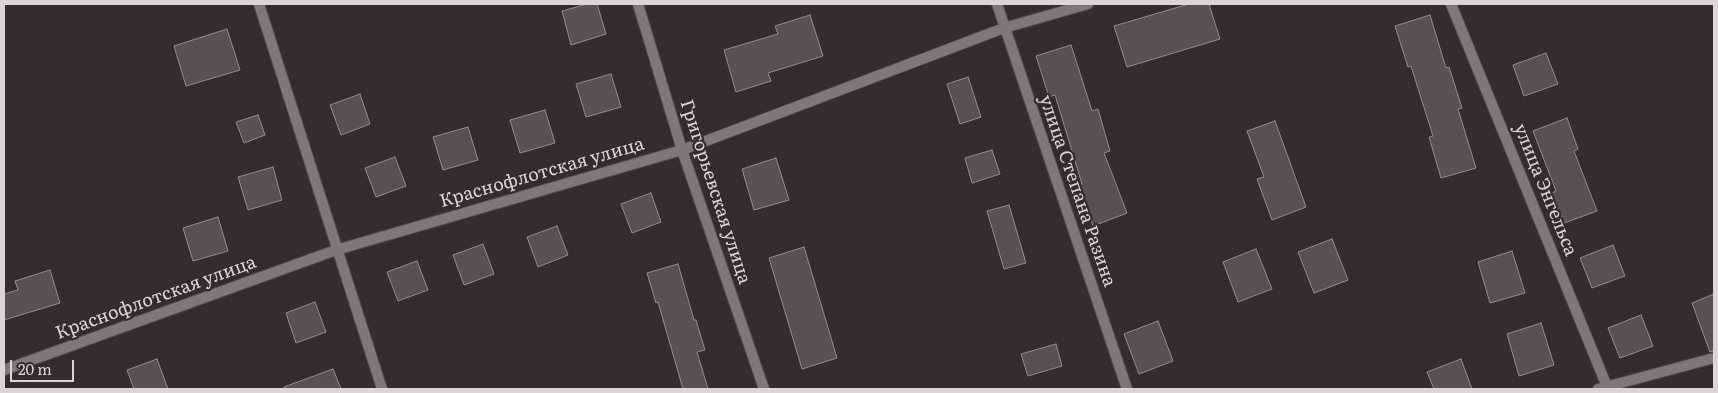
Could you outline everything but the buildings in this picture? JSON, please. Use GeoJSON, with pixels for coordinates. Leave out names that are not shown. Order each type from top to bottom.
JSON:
{"type":"FeatureCollection","features":[{"type":"Feature","properties":{"kind":"street"},"geometry":{"type":"LineString","coordinates":[[259,4],[336,250],[382,389]]}},
{"type":"Feature","properties":{"kind":"street","name":"Григорьевская улица"},"geometry":{"type":"LineString","coordinates":[[638,4],[682,150],[764,389]]}},
{"type":"Feature","properties":{"kind":"street","name":"улица Степана Разина"},"geometry":{"type":"LineString","coordinates":[[997,4],[1127,389]]}},
{"type":"Feature","properties":{"kind":"street","name":"Краснофлотская улица"},"geometry":{"type":"LineString","coordinates":[[4,370],[336,250],[682,150],[1004,28],[1088,4]]}},
{"type":"Feature","properties":{"kind":"street","name":"улица Энгельса"},"geometry":{"type":"LineString","coordinates":[[1451,4],[1604,388]]}},
{"type":"Feature","properties":{"kind":"street"},"geometry":{"type":"LineString","coordinates":[[1604,388],[1714,358]]}}]}
